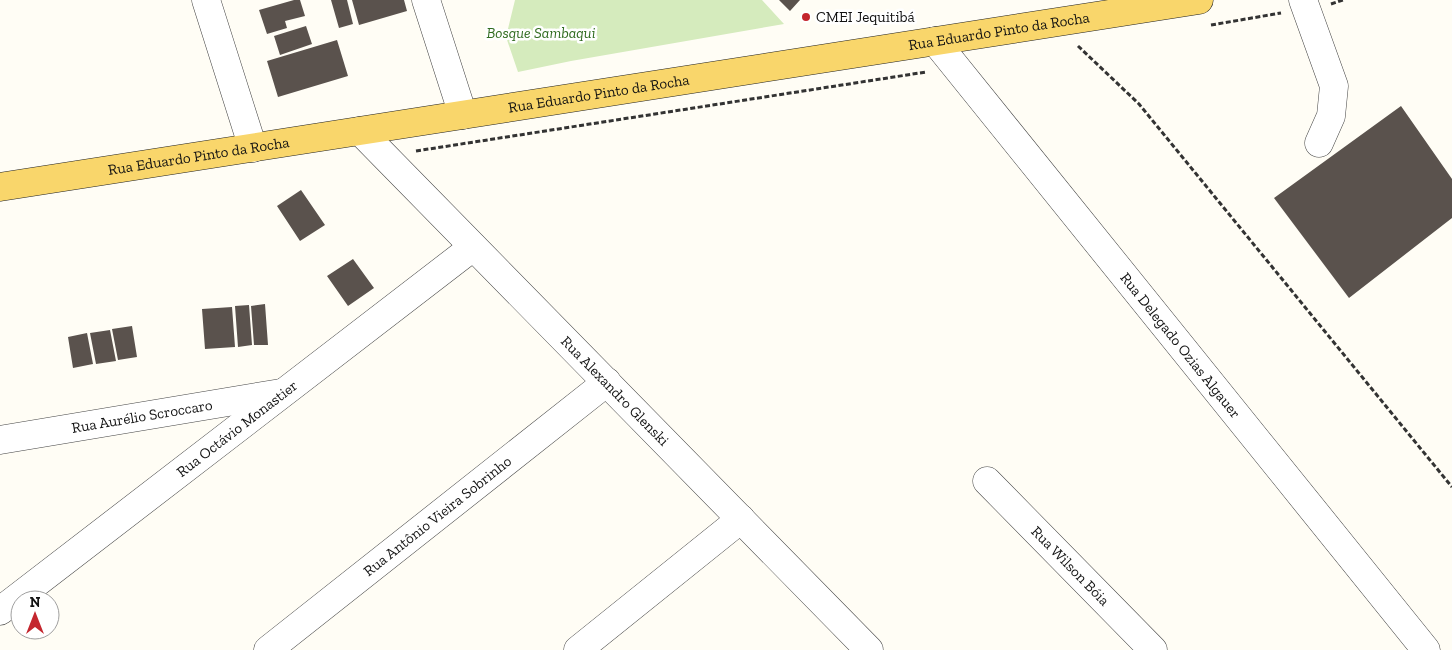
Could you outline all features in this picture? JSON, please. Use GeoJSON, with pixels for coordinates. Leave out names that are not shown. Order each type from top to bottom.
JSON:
{"type":"FeatureCollection","features":[{"type":"Feature","properties":{"kind":"main road","name":"Rua Eduardo Pinto da Rocha"},"geometry":{"type":"LineString","coordinates":[[0,188],[1052,23],[1107,7],[1199,0]]}},
{"type":"Feature","properties":{"kind":"street"},"geometry":{"type":"LineString","coordinates":[[206,0],[253,148]]}},
{"type":"Feature","properties":{"kind":"street"},"geometry":{"type":"LineString","coordinates":[[426,0],[464,115]]}},
{"type":"Feature","properties":{"kind":"street"},"geometry":{"type":"LineString","coordinates":[[1303,0],[1334,86],[1331,116],[1319,143]]}},
{"type":"Feature","properties":{"kind":"street","name":"Rua Delegado Ozias Algauer"},"geometry":{"type":"LineString","coordinates":[[935,41],[1426,650]]}},
{"type":"Feature","properties":{"kind":"street","name":"Rua Alexandro Glenski"},"geometry":{"type":"LineString","coordinates":[[360,131],[869,650]]}},
{"type":"Feature","properties":{"kind":"street","name":"Rua Octávio Monastier"},"geometry":{"type":"LineString","coordinates":[[0,611],[474,247]]}},
{"type":"Feature","properties":{"kind":"street","name":"Rua Antônio Vieira Sobrinho"},"geometry":{"type":"LineString","coordinates":[[268,650],[606,382]]}},
{"type":"Feature","properties":{"kind":"street","name":"Rua Aurélio Scroccaro"},"geometry":{"type":"LineString","coordinates":[[0,440],[285,392]]}},
{"type":"Feature","properties":{"kind":"street","name":"Rua Wilson Bóia"},"geometry":{"type":"LineString","coordinates":[[987,480],[1153,650]]}},
{"type":"Feature","properties":{"kind":"street"},"geometry":{"type":"LineString","coordinates":[[578,650],[741,519]]}},
{"type":"Feature","properties":{"kind":"path"},"geometry":{"type":"LineString","coordinates":[[1052,23],[1139,104],[1452,487]]}},
{"type":"Feature","properties":{"kind":"path"},"geometry":{"type":"LineString","coordinates":[[424,150],[927,72]]}},
{"type":"Feature","properties":{"kind":"green space","name":"Bosque Sambaqui"},"geometry":{"type":"Polygon","coordinates":[[[515,0],[762,0],[784,24],[518,72],[506,37],[515,0]]]}},
{"type":"Feature","properties":{"kind":"building"},"geometry":{"type":"Polygon","coordinates":[[[300,0],[305,16],[285,21],[287,28],[267,34],[259,10],[300,0]]]}},
{"type":"Feature","properties":{"kind":"building"},"geometry":{"type":"Polygon","coordinates":[[[331,0],[347,0],[353,24],[339,28],[331,0]]]}},
{"type":"Feature","properties":{"kind":"building"},"geometry":{"type":"Polygon","coordinates":[[[352,0],[404,0],[407,11],[359,25],[352,0]]]}},
{"type":"Feature","properties":{"kind":"building"},"geometry":{"type":"Polygon","coordinates":[[[779,0],[800,0],[790,11],[779,0]]]}},
{"type":"Feature","properties":{"kind":"building"},"geometry":{"type":"Polygon","coordinates":[[[306,26],[312,44],[280,55],[274,36],[306,26]]]}},
{"type":"Feature","properties":{"kind":"building"},"geometry":{"type":"Polygon","coordinates":[[[337,40],[348,76],[278,97],[267,61],[337,40]]]}},
{"type":"Feature","properties":{"kind":"building"},"geometry":{"type":"Polygon","coordinates":[[[1401,106],[1452,179],[1452,218],[1349,298],[1274,198],[1401,106]]]}},
{"type":"Feature","properties":{"kind":"building"},"geometry":{"type":"Polygon","coordinates":[[[301,190],[325,225],[300,241],[277,206],[301,190]]]}},
{"type":"Feature","properties":{"kind":"building"},"geometry":{"type":"Polygon","coordinates":[[[353,259],[374,288],[348,306],[327,276],[353,259]]]}},
{"type":"Feature","properties":{"kind":"building"},"geometry":{"type":"Polygon","coordinates":[[[265,304],[268,345],[254,345],[251,306],[265,304]]]}},
{"type":"Feature","properties":{"kind":"building"},"geometry":{"type":"Polygon","coordinates":[[[249,305],[252,345],[238,347],[235,306],[249,305]]]}},
{"type":"Feature","properties":{"kind":"building"},"geometry":{"type":"Polygon","coordinates":[[[232,307],[235,347],[205,349],[202,309],[232,307]]]}},
{"type":"Feature","properties":{"kind":"building"},"geometry":{"type":"Polygon","coordinates":[[[132,326],[137,357],[118,360],[112,329],[132,326]]]}},
{"type":"Feature","properties":{"kind":"building"},"geometry":{"type":"Polygon","coordinates":[[[110,330],[116,361],[96,364],[90,333],[110,330]]]}},
{"type":"Feature","properties":{"kind":"building"},"geometry":{"type":"Polygon","coordinates":[[[87,333],[93,364],[73,368],[68,337],[87,333]]]}},
{"type":"Feature","properties":{"kind":"place","name":"CMEI Jequitibá"},"geometry":{"type":"Point","coordinates":[806,17]}}]}
